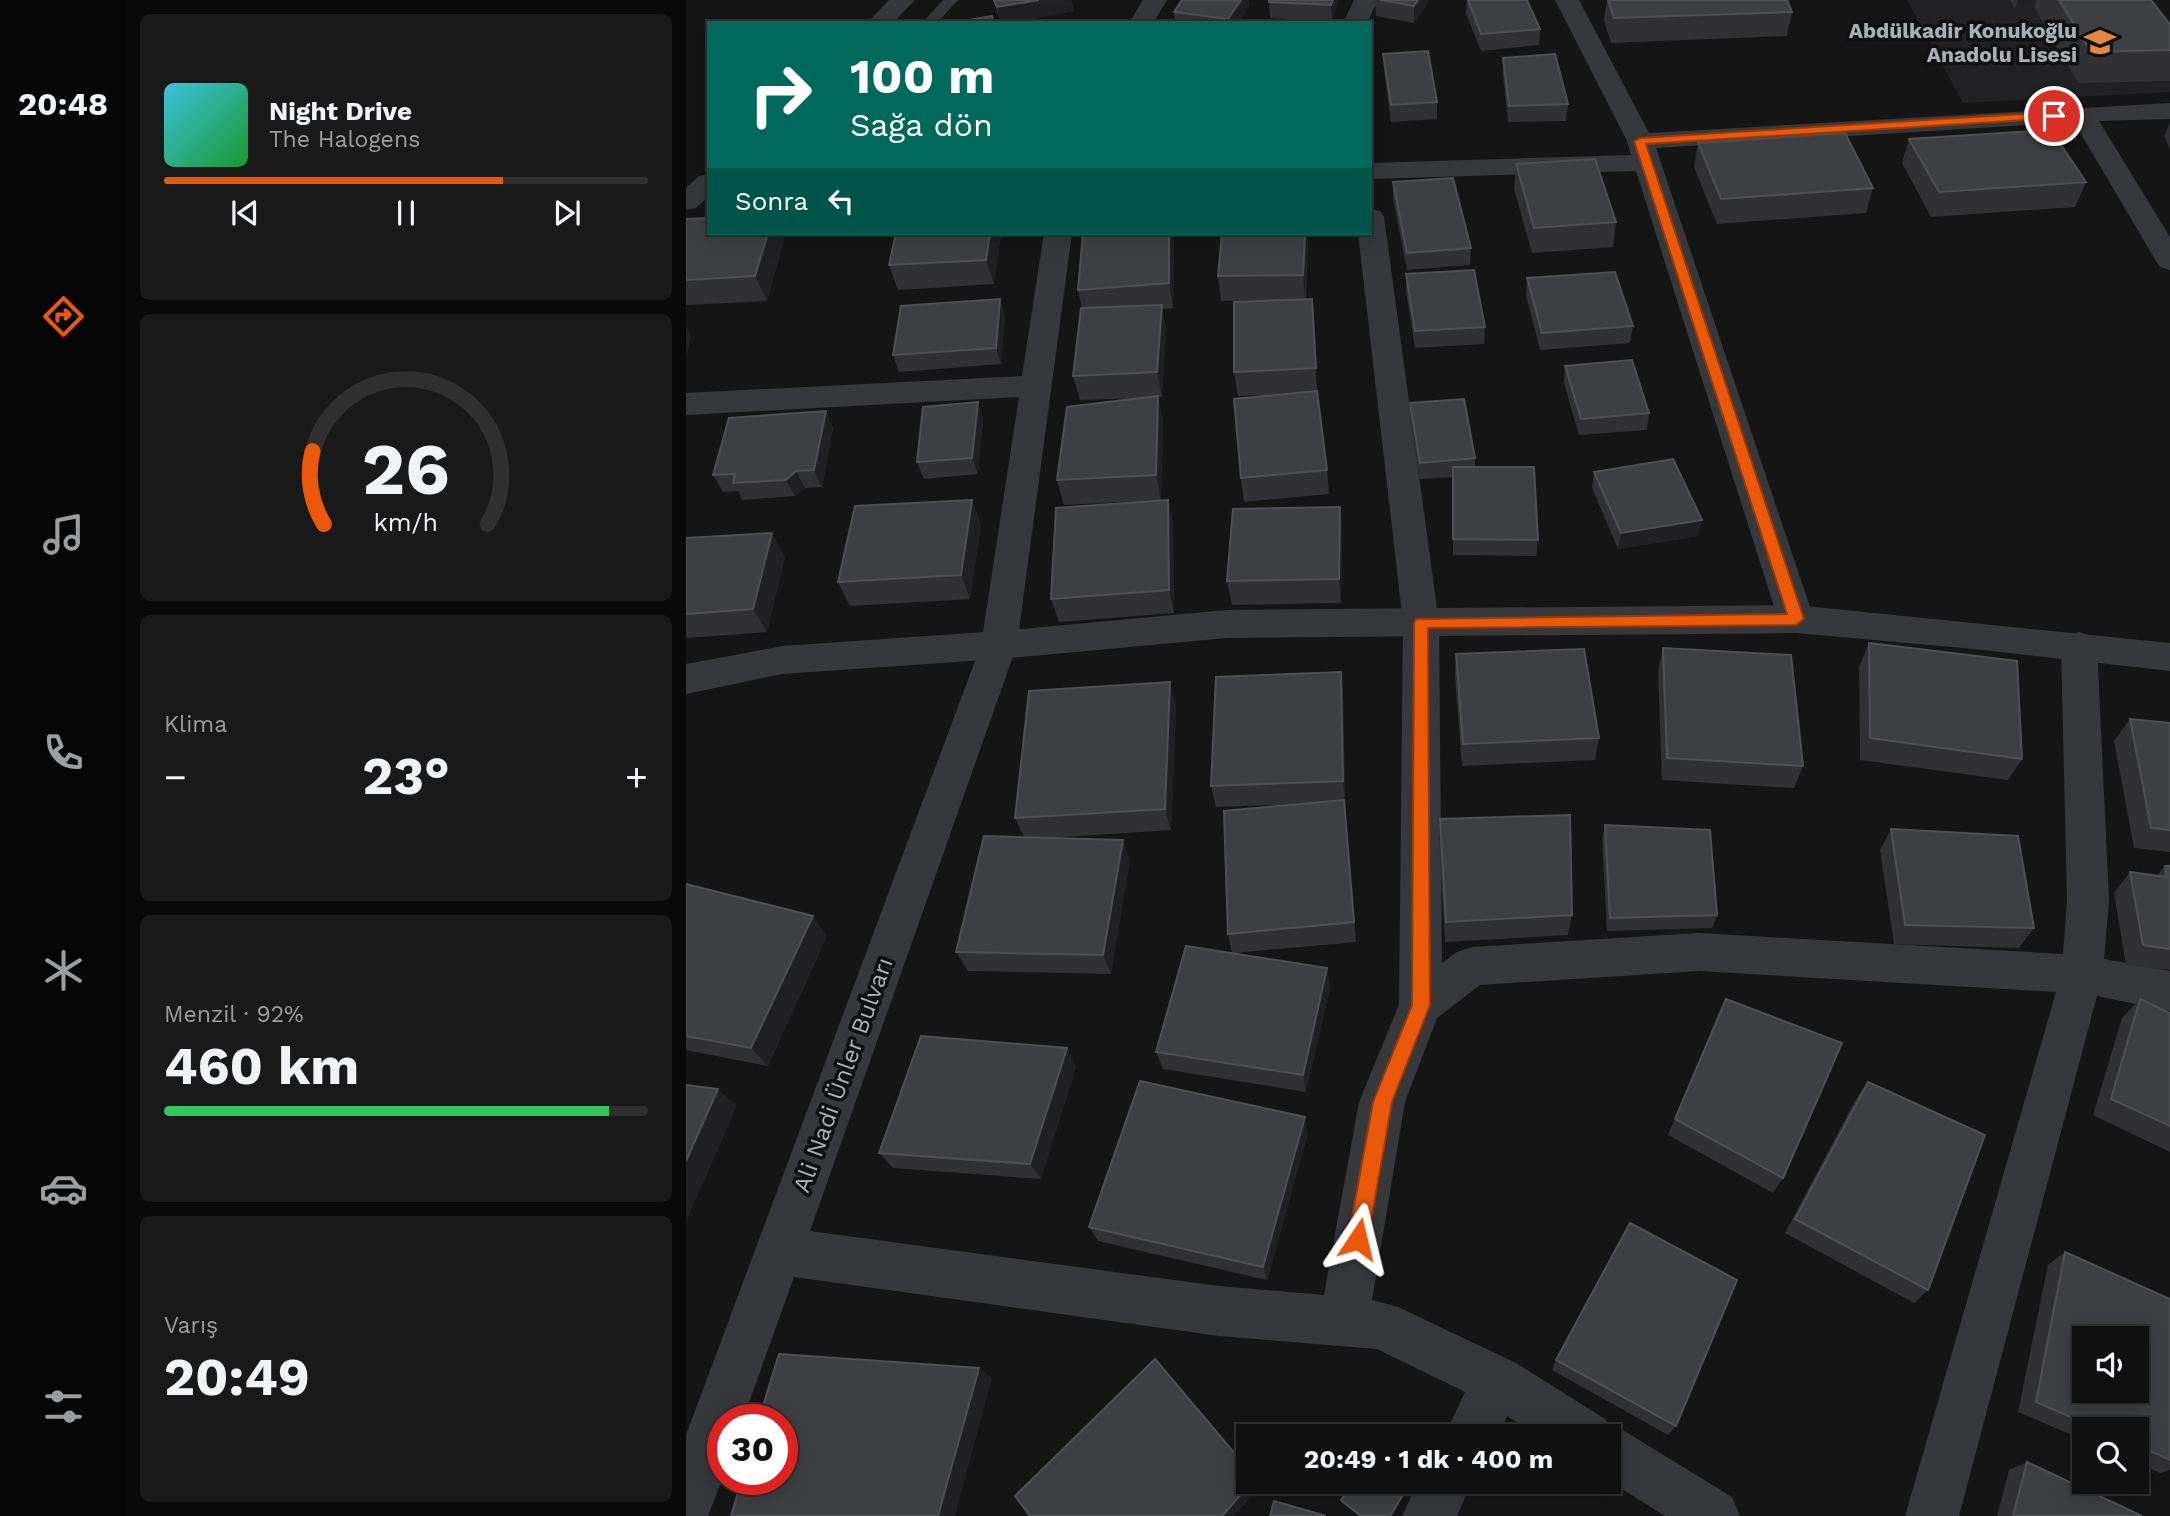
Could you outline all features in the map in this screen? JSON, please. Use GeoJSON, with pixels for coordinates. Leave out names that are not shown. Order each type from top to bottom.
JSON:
{"type":"FeatureCollection","features":[{"type":"Feature","properties":{"kind":"street"},"geometry":{"type":"LineString","coordinates":[[881,21],[903,0]]}},
{"type":"Feature","properties":{"kind":"street"},"geometry":{"type":"LineString","coordinates":[[1142,21],[1155,0]]}},
{"type":"Feature","properties":{"kind":"street"},"geometry":{"type":"LineString","coordinates":[[1356,21],[1366,0]]}},
{"type":"Feature","properties":{"kind":"street"},"geometry":{"type":"LineString","coordinates":[[1567,0],[1643,152],[1796,619]]}},
{"type":"Feature","properties":{"kind":"street"},"geometry":{"type":"LineString","coordinates":[[1372,171],[1643,152],[2082,114],[2170,111]]}},
{"type":"Feature","properties":{"kind":"street"},"geometry":{"type":"LineString","coordinates":[[2082,114],[2170,261]]}},
{"type":"Feature","properties":{"kind":"street"},"geometry":{"type":"LineString","coordinates":[[686,202],[705,169]]}},
{"type":"Feature","properties":{"kind":"street"},"geometry":{"type":"LineString","coordinates":[[1344,1321],[1382,1102],[1421,1005],[1421,623],[1372,233]]}},
{"type":"Feature","properties":{"kind":"street","name":"Ali Nadi Ünler Bulvarı"},"geometry":{"type":"LineString","coordinates":[[686,1506],[999,645],[1058,235]]}},
{"type":"Feature","properties":{"kind":"street"},"geometry":{"type":"LineString","coordinates":[[686,404],[1036,386]]}},
{"type":"Feature","properties":{"kind":"street"},"geometry":{"type":"LineString","coordinates":[[686,679],[782,660],[999,645],[1227,624],[1796,619],[2170,657]]}},
{"type":"Feature","properties":{"kind":"street"},"geometry":{"type":"LineString","coordinates":[[1932,1516],[2082,974],[2088,900],[2079,646]]}},
{"type":"Feature","properties":{"kind":"street"},"geometry":{"type":"LineString","coordinates":[[1421,1005],[1472,966],[1699,952],[2082,974],[2170,991]]}},
{"type":"Feature","properties":{"kind":"street"},"geometry":{"type":"LineString","coordinates":[[779,1251],[1219,1311],[1380,1325],[1498,1381],[1566,1424]]}},
{"type":"Feature","properties":{"kind":"street"},"geometry":{"type":"LineString","coordinates":[[1476,1424],[1498,1381]]}},
{"type":"Feature","properties":{"kind":"street"},"geometry":{"type":"LineString","coordinates":[[1621,1458],[1713,1516]]}},
{"type":"Feature","properties":{"kind":"street"},"geometry":{"type":"LineString","coordinates":[[1429,1516],[1440,1494]]}},
{"type":"Feature","properties":{"kind":"lane"},"geometry":{"type":"LineString","coordinates":[[931,21],[951,0]]}},
{"type":"Feature","properties":{"kind":"shaded area"},"geometry":{"type":"Polygon","coordinates":[[[1907,0],[2153,0],[2170,21],[2170,92],[1963,103],[1907,0]]]}},
{"type":"Feature","properties":{"kind":"building"},"geometry":{"type":"Polygon","coordinates":[[[994,0],[1039,0],[997,7],[994,0]]]}},
{"type":"Feature","properties":{"kind":"building"},"geometry":{"type":"Polygon","coordinates":[[[1182,0],[1241,0],[1228,19],[1174,12],[1182,0]]]}},
{"type":"Feature","properties":{"kind":"building"},"geometry":{"type":"Polygon","coordinates":[[[1269,0],[1333,0],[1331,5],[1269,0]]]}},
{"type":"Feature","properties":{"kind":"building"},"geometry":{"type":"Polygon","coordinates":[[[1380,0],[1418,0],[1414,6],[1380,0]]]}},
{"type":"Feature","properties":{"kind":"building"},"geometry":{"type":"Polygon","coordinates":[[[1468,0],[1527,0],[1540,29],[1481,34],[1468,0]]]}},
{"type":"Feature","properties":{"kind":"building"},"geometry":{"type":"Polygon","coordinates":[[[1608,0],[1787,0],[1792,12],[1614,18],[1608,0]]]}},
{"type":"Feature","properties":{"kind":"building"},"geometry":{"type":"Polygon","coordinates":[[[2059,0],[2151,0],[2170,25],[2170,50],[2091,52],[2059,0]]]}},
{"type":"Feature","properties":{"kind":"building"},"geometry":{"type":"Polygon","coordinates":[[[992,16],[993,21],[963,21],[992,16]]]}},
{"type":"Feature","properties":{"kind":"building"},"geometry":{"type":"Polygon","coordinates":[[[1428,51],[1437,102],[1391,105],[1383,54],[1428,51]]]}},
{"type":"Feature","properties":{"kind":"building"},"geometry":{"type":"Polygon","coordinates":[[[1555,54],[1568,104],[1509,106],[1503,58],[1555,54]]]}},
{"type":"Feature","properties":{"kind":"building"},"geometry":{"type":"Polygon","coordinates":[[[2051,130],[2086,182],[1939,192],[1909,139],[2051,130]]]}},
{"type":"Feature","properties":{"kind":"building"},"geometry":{"type":"Polygon","coordinates":[[[1845,133],[1873,188],[1721,199],[1698,143],[1845,133]]]}},
{"type":"Feature","properties":{"kind":"building"},"geometry":{"type":"Polygon","coordinates":[[[1595,159],[1616,222],[1534,228],[1516,164],[1595,159]]]}},
{"type":"Feature","properties":{"kind":"building"},"geometry":{"type":"Polygon","coordinates":[[[1453,178],[1471,248],[1407,253],[1393,182],[1453,178]]]}},
{"type":"Feature","properties":{"kind":"building"},"geometry":{"type":"Polygon","coordinates":[[[707,218],[707,235],[767,235],[755,276],[686,280],[686,219],[707,218]]]}},
{"type":"Feature","properties":{"kind":"building"},"geometry":{"type":"Polygon","coordinates":[[[896,235],[990,235],[986,260],[889,265],[896,235]]]}},
{"type":"Feature","properties":{"kind":"building"},"geometry":{"type":"Polygon","coordinates":[[[1083,235],[1169,235],[1169,283],[1078,290],[1083,235]]]}},
{"type":"Feature","properties":{"kind":"building"},"geometry":{"type":"Polygon","coordinates":[[[1222,235],[1305,235],[1303,275],[1218,276],[1222,235]]]}},
{"type":"Feature","properties":{"kind":"building"},"geometry":{"type":"Polygon","coordinates":[[[1474,270],[1485,327],[1415,331],[1406,274],[1474,270]]]}},
{"type":"Feature","properties":{"kind":"building"},"geometry":{"type":"Polygon","coordinates":[[[1615,272],[1633,326],[1542,333],[1527,278],[1615,272]]]}},
{"type":"Feature","properties":{"kind":"building"},"geometry":{"type":"Polygon","coordinates":[[[1000,299],[996,348],[893,355],[901,306],[1000,299]]]}},
{"type":"Feature","properties":{"kind":"building"},"geometry":{"type":"Polygon","coordinates":[[[1312,299],[1316,368],[1234,372],[1234,302],[1312,299]]]}},
{"type":"Feature","properties":{"kind":"building"},"geometry":{"type":"Polygon","coordinates":[[[1162,305],[1157,372],[1073,376],[1081,308],[1162,305]]]}},
{"type":"Feature","properties":{"kind":"building"},"geometry":{"type":"Polygon","coordinates":[[[1632,360],[1649,413],[1581,419],[1565,366],[1632,360]]]}},
{"type":"Feature","properties":{"kind":"building"},"geometry":{"type":"Polygon","coordinates":[[[1317,391],[1327,470],[1241,478],[1234,399],[1317,391]]]}},
{"type":"Feature","properties":{"kind":"building"},"geometry":{"type":"Polygon","coordinates":[[[1158,396],[1156,475],[1057,480],[1067,407],[1158,396]]]}},
{"type":"Feature","properties":{"kind":"building"},"geometry":{"type":"Polygon","coordinates":[[[1464,399],[1475,458],[1420,463],[1410,403],[1464,399]]]}},
{"type":"Feature","properties":{"kind":"building"},"geometry":{"type":"Polygon","coordinates":[[[978,402],[972,458],[917,462],[923,407],[978,402]]]}},
{"type":"Feature","properties":{"kind":"building"},"geometry":{"type":"Polygon","coordinates":[[[826,411],[814,470],[796,471],[786,480],[733,483],[735,474],[713,475],[729,418],[826,411]]]}},
{"type":"Feature","properties":{"kind":"building"},"geometry":{"type":"Polygon","coordinates":[[[1673,459],[1702,520],[1621,533],[1594,472],[1673,459]]]}},
{"type":"Feature","properties":{"kind":"building"},"geometry":{"type":"Polygon","coordinates":[[[1453,467],[1534,467],[1538,540],[1453,539],[1453,467]]]}},
{"type":"Feature","properties":{"kind":"building"},"geometry":{"type":"Polygon","coordinates":[[[972,500],[961,575],[838,582],[855,506],[972,500]]]}},
{"type":"Feature","properties":{"kind":"building"},"geometry":{"type":"Polygon","coordinates":[[[1168,500],[1169,590],[1051,599],[1056,508],[1168,500]]]}},
{"type":"Feature","properties":{"kind":"building"},"geometry":{"type":"Polygon","coordinates":[[[1340,507],[1339,579],[1227,581],[1233,509],[1340,507]]]}},
{"type":"Feature","properties":{"kind":"building"},"geometry":{"type":"Polygon","coordinates":[[[772,533],[753,609],[686,614],[686,538],[772,533]]]}},
{"type":"Feature","properties":{"kind":"building"},"geometry":{"type":"Polygon","coordinates":[[[1869,643],[2017,661],[2022,759],[1870,738],[1869,643]]]}},
{"type":"Feature","properties":{"kind":"building"},"geometry":{"type":"Polygon","coordinates":[[[1663,648],[1791,655],[1803,766],[1667,758],[1663,648]]]}},
{"type":"Feature","properties":{"kind":"building"},"geometry":{"type":"Polygon","coordinates":[[[1584,649],[1599,738],[1463,744],[1456,654],[1584,649]]]}},
{"type":"Feature","properties":{"kind":"building"},"geometry":{"type":"Polygon","coordinates":[[[1341,672],[1343,781],[1211,786],[1216,677],[1341,672]]]}},
{"type":"Feature","properties":{"kind":"building"},"geometry":{"type":"Polygon","coordinates":[[[1170,682],[1165,809],[1015,818],[1029,691],[1170,682]]]}},
{"type":"Feature","properties":{"kind":"building"},"geometry":{"type":"Polygon","coordinates":[[[2130,719],[2170,723],[2170,830],[2151,828],[2130,719]]]}},
{"type":"Feature","properties":{"kind":"building"},"geometry":{"type":"Polygon","coordinates":[[[1344,800],[1354,922],[1228,934],[1224,811],[1344,800]]]}},
{"type":"Feature","properties":{"kind":"building"},"geometry":{"type":"Polygon","coordinates":[[[1570,815],[1572,915],[1446,922],[1440,819],[1570,815]]]}},
{"type":"Feature","properties":{"kind":"building"},"geometry":{"type":"Polygon","coordinates":[[[1605,825],[1710,830],[1717,915],[1610,918],[1605,825]]]}},
{"type":"Feature","properties":{"kind":"building"},"geometry":{"type":"Polygon","coordinates":[[[1891,829],[2018,836],[2034,928],[1905,925],[1891,829]]]}},
{"type":"Feature","properties":{"kind":"building"},"geometry":{"type":"Polygon","coordinates":[[[984,836],[1123,840],[1103,955],[956,952],[984,836]]]}},
{"type":"Feature","properties":{"kind":"building"},"geometry":{"type":"Polygon","coordinates":[[[2165,866],[2170,866],[2170,949],[2143,945],[2130,872],[2167,877],[2165,866]]]}},
{"type":"Feature","properties":{"kind":"building"},"geometry":{"type":"Polygon","coordinates":[[[686,884],[813,916],[751,1048],[686,1036],[686,884]]]}},
{"type":"Feature","properties":{"kind":"building"},"geometry":{"type":"Polygon","coordinates":[[[1186,946],[1327,968],[1303,1075],[1156,1052],[1186,946]]]}},
{"type":"Feature","properties":{"kind":"building"},"geometry":{"type":"Polygon","coordinates":[[[1726,999],[1842,1043],[1783,1178],[1675,1119],[1726,999]]]}},
{"type":"Feature","properties":{"kind":"building"},"geometry":{"type":"Polygon","coordinates":[[[2140,999],[2170,1013],[2170,1126],[2111,1099],[2140,999]]]}},
{"type":"Feature","properties":{"kind":"building"},"geometry":{"type":"Polygon","coordinates":[[[921,1036],[1067,1048],[1030,1164],[879,1153],[921,1036]]]}},
{"type":"Feature","properties":{"kind":"building"},"geometry":{"type":"Polygon","coordinates":[[[1140,1081],[1305,1117],[1263,1267],[1089,1227],[1140,1081]]]}},
{"type":"Feature","properties":{"kind":"building"},"geometry":{"type":"Polygon","coordinates":[[[1868,1082],[1985,1135],[1928,1290],[1795,1219],[1868,1082]]]}},
{"type":"Feature","properties":{"kind":"building"},"geometry":{"type":"Polygon","coordinates":[[[686,1085],[718,1089],[686,1161],[686,1085]]]}},
{"type":"Feature","properties":{"kind":"building"},"geometry":{"type":"Polygon","coordinates":[[[1630,1223],[1737,1280],[1676,1426],[1556,1360],[1630,1223]]]}},
{"type":"Feature","properties":{"kind":"building"},"geometry":{"type":"Polygon","coordinates":[[[2065,1252],[2170,1299],[2170,1460],[2149,1450],[2149,1417],[2072,1418],[2036,1402],[2065,1252]]]}},
{"type":"Feature","properties":{"kind":"building"},"geometry":{"type":"Polygon","coordinates":[[[779,1354],[979,1368],[938,1516],[731,1516],[737,1495],[798,1495],[798,1404],[764,1404],[779,1354]]]}},
{"type":"Feature","properties":{"kind":"building"},"geometry":{"type":"Polygon","coordinates":[[[1155,1359],[1236,1455],[1236,1494],[1241,1494],[1222,1516],[1030,1516],[1015,1496],[1155,1359]]]}},
{"type":"Feature","properties":{"kind":"building"},"geometry":{"type":"Polygon","coordinates":[[[2027,1462],[2072,1483],[2072,1494],[2095,1494],[2142,1516],[2013,1516],[2027,1462]]]}},
{"type":"Feature","properties":{"kind":"building"},"geometry":{"type":"Polygon","coordinates":[[[1345,1494],[1403,1494],[1390,1516],[1361,1516],[1341,1500],[1345,1494]]]}},
{"type":"Feature","properties":{"kind":"building"},"geometry":{"type":"Polygon","coordinates":[[[1274,1501],[1326,1516],[1270,1516],[1274,1501]]]}},
{"type":"Feature","properties":{"kind":"place","name":"Abdülkadir Konukoğlu Anadolu Lisesi"},"geometry":{"type":"Point","coordinates":[2100,42]}},
{"type":"Feature","properties":{"kind":"route"},"geometry":{"type":"LineString","coordinates":[[1358,1239],[1382,1102],[1421,1005],[1421,623],[1796,619],[1640,141],[2054,116]]}}]}
